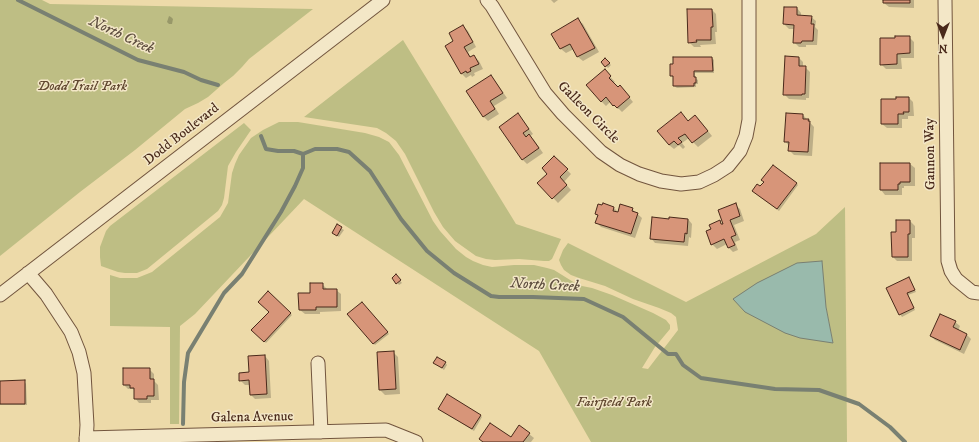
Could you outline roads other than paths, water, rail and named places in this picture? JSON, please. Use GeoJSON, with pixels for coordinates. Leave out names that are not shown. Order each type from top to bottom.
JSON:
{"type":"FeatureCollection","features":[{"type":"Feature","properties":{"kind":"street","name":"Dodd Boulevard"},"geometry":{"type":"LineString","coordinates":[[0,295],[384,0]]}},
{"type":"Feature","properties":{"kind":"street","name":"Galleon Circle"},"geometry":{"type":"LineString","coordinates":[[487,0],[545,93],[563,114],[601,152],[620,165],[639,174],[661,181],[681,184],[699,182],[728,166],[740,151],[746,136],[749,120],[749,0]]}},
{"type":"Feature","properties":{"kind":"street","name":"Gannon Way"},"geometry":{"type":"LineString","coordinates":[[945,0],[948,261],[951,271],[956,279],[972,292],[979,293]]}},
{"type":"Feature","properties":{"kind":"street"},"geometry":{"type":"LineString","coordinates":[[28,273],[46,294],[71,332],[80,352],[84,374],[87,425],[86,440]]}},
{"type":"Feature","properties":{"kind":"street"},"geometry":{"type":"LineString","coordinates":[[318,363],[321,432]]}},
{"type":"Feature","properties":{"kind":"street","name":"Galena Avenue"},"geometry":{"type":"LineString","coordinates":[[86,440],[386,430],[416,442]]}},
{"type":"Feature","properties":{"kind":"waterway","name":"North Creek"},"geometry":{"type":"LineString","coordinates":[[18,0],[138,60],[184,72],[201,80],[218,85]]}},
{"type":"Feature","properties":{"kind":"waterway","name":"North Creek"},"geometry":{"type":"LineString","coordinates":[[261,136],[266,149],[294,151],[303,154],[315,149],[337,149],[349,152],[370,171],[401,219],[427,251],[454,273],[491,296],[584,299],[623,317],[668,354],[676,354],[683,365],[701,378],[775,389],[819,390],[859,404],[890,427],[905,442]]}},
{"type":"Feature","properties":{"kind":"waterway"},"geometry":{"type":"LineString","coordinates":[[183,424],[184,382],[188,353],[224,293],[242,274],[281,212],[303,168],[303,154]]}},
{"type":"Feature","properties":{"kind":"park label","name":"Dodd Trail Park"},"geometry":{"type":"Point","coordinates":[82,87]}},
{"type":"Feature","properties":{"kind":"park label","name":"Fairfield Park"},"geometry":{"type":"Point","coordinates":[614,403]}}]}
